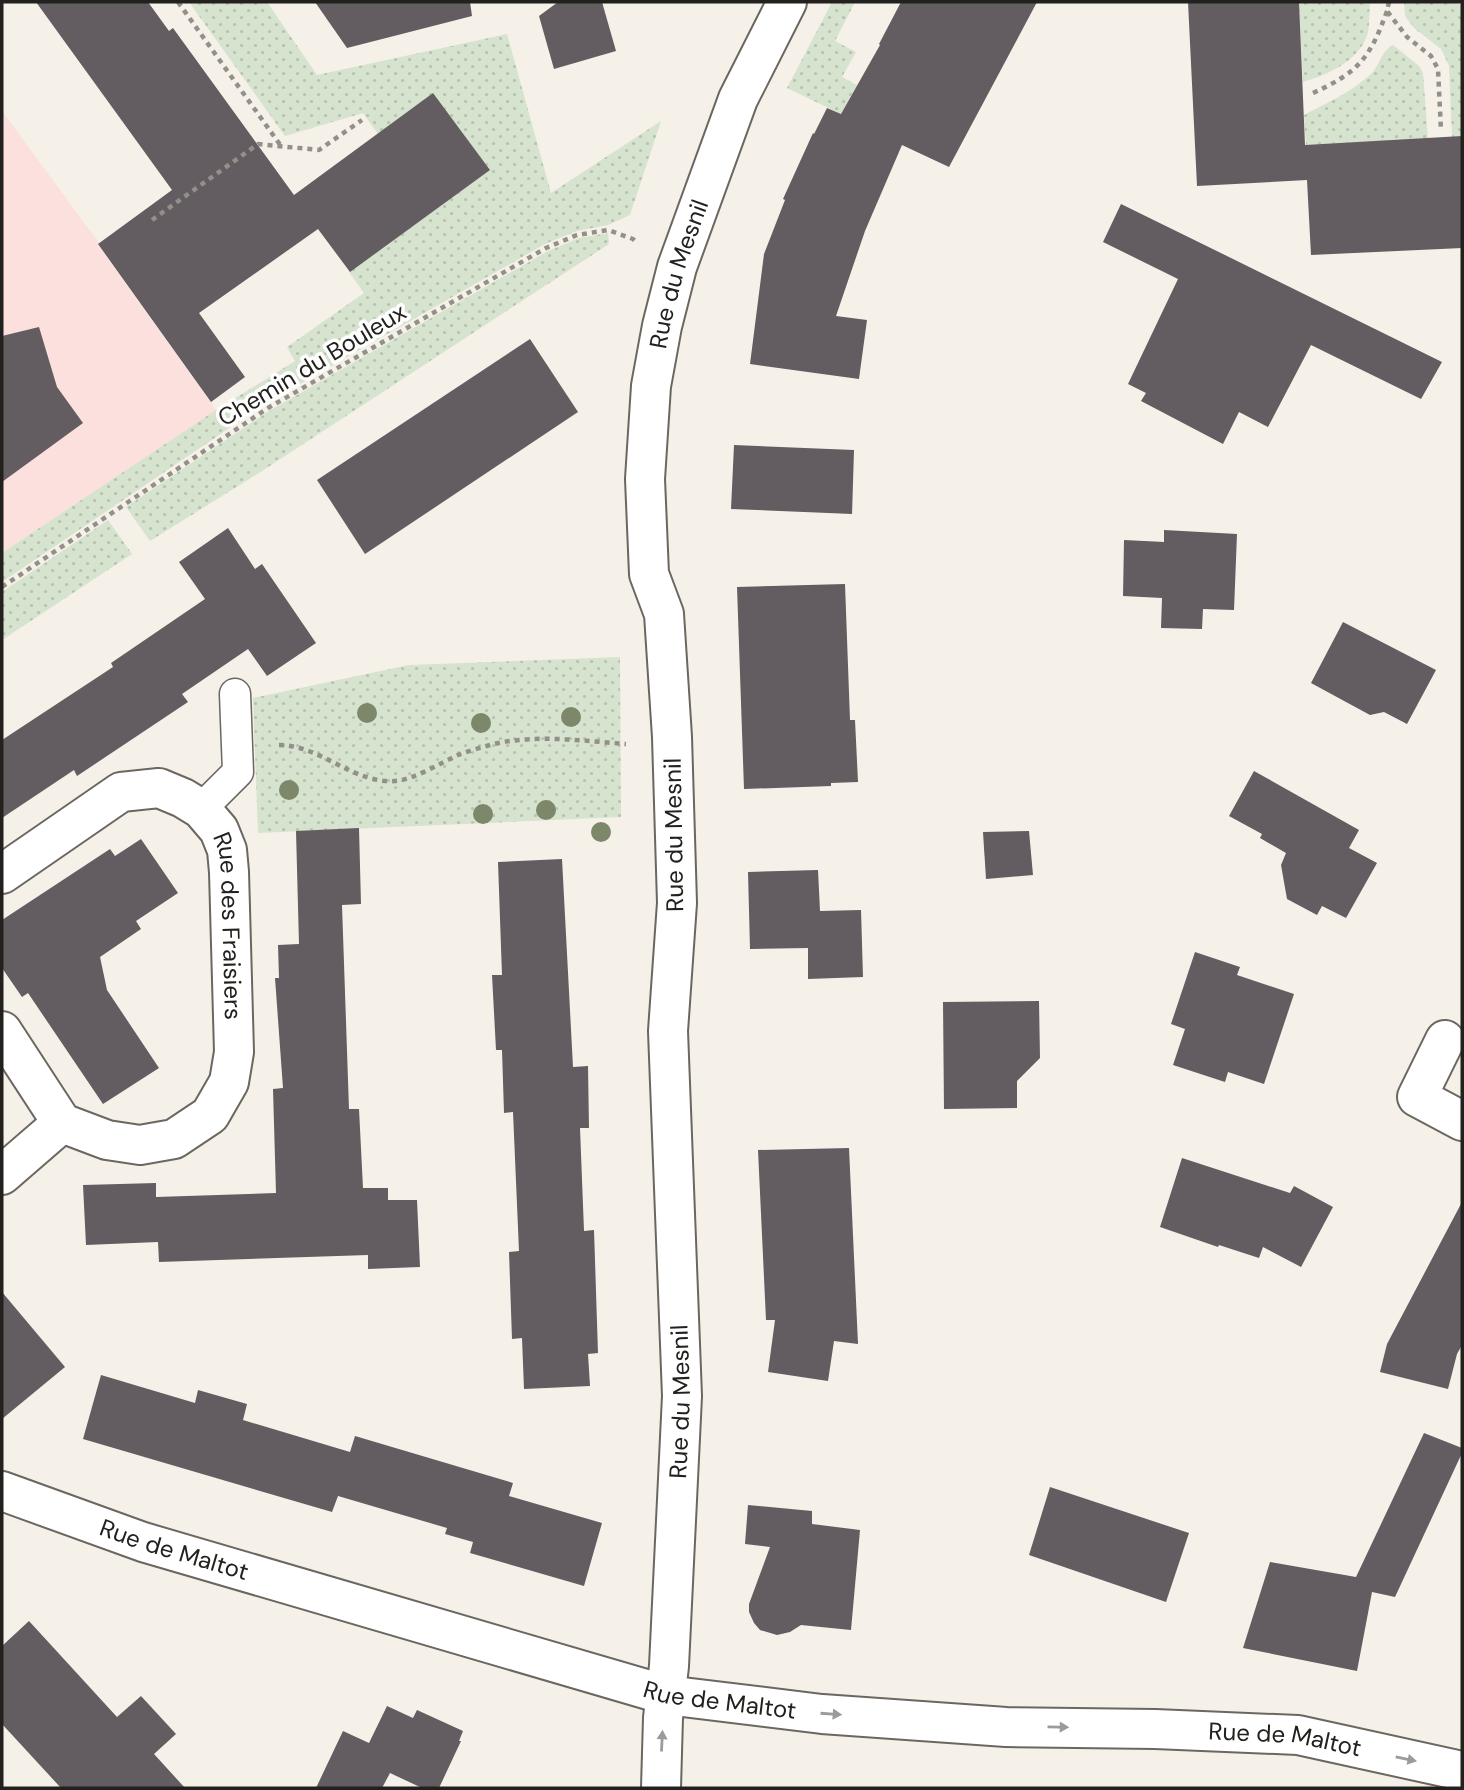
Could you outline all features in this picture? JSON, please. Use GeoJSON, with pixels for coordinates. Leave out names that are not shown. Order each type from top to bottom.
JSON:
{"type":"FeatureCollection","features":[{"type":"Feature","properties":{"kind":"street","name":"Rue du Mesnil"},"geometry":{"type":"LineString","coordinates":[[660,1788],[678,1508],[682,1396],[668,1031],[677,903],[672,737],[664,614],[649,575],[645,480],[651,386],[677,267],[738,99],[787,2]]}},
{"type":"Feature","properties":{"kind":"street","name":"Rue des Fraisiers"},"geometry":{"type":"LineString","coordinates":[[2,874],[121,792],[159,788],[183,798],[201,809],[219,830],[226,850],[229,872],[234,1052],[229,1082],[210,1115],[174,1139],[140,1145],[107,1140],[62,1123]]}},
{"type":"Feature","properties":{"kind":"street"},"geometry":{"type":"LineString","coordinates":[[2,1031],[62,1123],[2,1175]]}},
{"type":"Feature","properties":{"kind":"street"},"geometry":{"type":"LineString","coordinates":[[1445,1040],[1417,1097],[1462,1121]]}},
{"type":"Feature","properties":{"kind":"street","name":"Rue de Maltot"},"geometry":{"type":"LineString","coordinates":[[2,1491],[143,1542],[666,1695],[822,1714],[1006,1727],[1155,1728],[1298,1735],[1462,1772]]}},
{"type":"Feature","properties":{"kind":"lane"},"geometry":{"type":"LineString","coordinates":[[201,809],[238,772],[235,694]]}},
{"type":"Feature","properties":{"kind":"path"},"geometry":{"type":"LineString","coordinates":[[178,2],[282,146]]}},
{"type":"Feature","properties":{"kind":"path"},"geometry":{"type":"LineString","coordinates":[[1313,93],[1363,62],[1377,39],[1389,2]]}},
{"type":"Feature","properties":{"kind":"path"},"geometry":{"type":"LineString","coordinates":[[1387,11],[1407,37],[1431,56],[1438,69],[1441,131]]}},
{"type":"Feature","properties":{"kind":"path"},"geometry":{"type":"LineString","coordinates":[[152,220],[258,144],[319,150],[362,120]]}},
{"type":"Feature","properties":{"kind":"path","name":"Chemin du Bouleux"},"geometry":{"type":"LineString","coordinates":[[2,587],[268,408],[547,247],[577,235],[608,230],[633,239],[642,249]]}},
{"type":"Feature","properties":{"kind":"path"},"geometry":{"type":"LineString","coordinates":[[236,745],[286,745],[317,753],[377,781],[398,781],[461,754],[495,744],[545,738],[630,745]]}},
{"type":"Feature","properties":{"kind":"shaded area"},"geometry":{"type":"Polygon","coordinates":[[[2,111],[216,410],[2,553],[2,111]]]}},
{"type":"Feature","properties":{"kind":"green space"},"geometry":{"type":"Polygon","coordinates":[[[189,2],[267,2],[317,75],[507,34],[551,193],[661,121],[630,215],[608,225],[577,231],[545,244],[265,404],[2,582],[2,553],[216,410],[295,361],[287,347],[364,293],[349,272],[490,170],[433,93],[378,134],[363,113],[285,136],[189,2]]]}},
{"type":"Feature","properties":{"kind":"green space"},"geometry":{"type":"Polygon","coordinates":[[[832,2],[855,2],[835,41],[856,52],[842,77],[857,85],[841,114],[787,88],[832,2]]]}},
{"type":"Feature","properties":{"kind":"green space"},"geometry":{"type":"Polygon","coordinates":[[[1299,2],[1370,2],[1367,36],[1356,53],[1322,76],[1303,82],[1299,2]]]}},
{"type":"Feature","properties":{"kind":"green space"},"geometry":{"type":"Polygon","coordinates":[[[1404,2],[1454,2],[1462,6],[1462,137],[1452,137],[1449,66],[1441,49],[1414,28],[1405,16],[1404,2]]]}},
{"type":"Feature","properties":{"kind":"green space"},"geometry":{"type":"Polygon","coordinates":[[[1393,45],[1419,66],[1423,73],[1428,139],[1306,145],[1304,115],[1363,81],[1393,45]]]}},
{"type":"Feature","properties":{"kind":"green space"},"geometry":{"type":"Polygon","coordinates":[[[608,233],[609,244],[259,473],[150,541],[126,507],[269,411],[548,251],[579,238],[608,233]]]}},
{"type":"Feature","properties":{"kind":"green space"},"geometry":{"type":"Polygon","coordinates":[[[108,520],[132,554],[2,640],[2,592],[108,520]]]}},
{"type":"Feature","properties":{"kind":"green space"},"geometry":{"type":"Polygon","coordinates":[[[620,657],[621,817],[258,833],[253,698],[409,665],[620,657]]]}},
{"type":"Feature","properties":{"kind":"building"},"geometry":{"type":"Polygon","coordinates":[[[36,2],[148,2],[169,31],[173,28],[294,195],[433,93],[490,170],[350,272],[318,229],[199,313],[245,377],[211,402],[98,244],[172,190],[36,2]]]}},
{"type":"Feature","properties":{"kind":"building"},"geometry":{"type":"Polygon","coordinates":[[[315,2],[470,2],[472,16],[347,48],[315,2]]]}},
{"type":"Feature","properties":{"kind":"building"},"geometry":{"type":"Polygon","coordinates":[[[558,2],[602,2],[616,51],[554,69],[539,16],[558,2]]]}},
{"type":"Feature","properties":{"kind":"building"},"geometry":{"type":"Polygon","coordinates":[[[901,2],[1037,2],[949,167],[902,145],[865,231],[836,316],[867,320],[859,379],[750,364],[764,254],[785,200],[783,199],[827,108],[841,114],[901,2]]]}},
{"type":"Feature","properties":{"kind":"building"},"geometry":{"type":"Polygon","coordinates":[[[1188,2],[1299,2],[1305,145],[1462,136],[1462,248],[1311,255],[1307,180],[1197,186],[1188,2]]]}},
{"type":"Feature","properties":{"kind":"building"},"geometry":{"type":"Polygon","coordinates":[[[1121,204],[1442,362],[1421,399],[1311,345],[1268,427],[1239,412],[1223,444],[1141,401],[1146,393],[1128,384],[1178,279],[1103,242],[1121,204]]]}},
{"type":"Feature","properties":{"kind":"building"},"geometry":{"type":"Polygon","coordinates":[[[39,327],[57,387],[83,423],[2,482],[2,336],[39,327]]]}},
{"type":"Feature","properties":{"kind":"building"},"geometry":{"type":"Polygon","coordinates":[[[530,339],[578,412],[365,554],[317,480],[530,339]]]}},
{"type":"Feature","properties":{"kind":"building"},"geometry":{"type":"Polygon","coordinates":[[[734,445],[854,450],[852,514],[731,509],[734,445]]]}},
{"type":"Feature","properties":{"kind":"building"},"geometry":{"type":"Polygon","coordinates":[[[228,528],[255,569],[262,564],[316,643],[267,676],[248,649],[182,694],[188,702],[77,776],[74,770],[2,818],[2,740],[113,667],[111,663],[205,599],[179,562],[228,528]]]}},
{"type":"Feature","properties":{"kind":"building"},"geometry":{"type":"Polygon","coordinates":[[[1164,530],[1237,534],[1234,610],[1203,609],[1202,629],[1161,628],[1162,598],[1123,596],[1124,540],[1164,542],[1164,530]]]}},
{"type":"Feature","properties":{"kind":"building"},"geometry":{"type":"Polygon","coordinates":[[[845,584],[850,720],[855,720],[858,782],[831,783],[831,786],[744,789],[737,587],[845,584]]]}},
{"type":"Feature","properties":{"kind":"building"},"geometry":{"type":"Polygon","coordinates":[[[1343,622],[1436,670],[1407,724],[1384,712],[1370,715],[1311,683],[1343,622]]]}},
{"type":"Feature","properties":{"kind":"building"},"geometry":{"type":"Polygon","coordinates":[[[1254,771],[1359,830],[1349,848],[1377,863],[1346,918],[1322,906],[1317,915],[1287,899],[1281,865],[1286,853],[1260,838],[1262,834],[1229,816],[1254,771]]]}},
{"type":"Feature","properties":{"kind":"building"},"geometry":{"type":"Polygon","coordinates":[[[359,828],[361,904],[342,905],[349,1109],[359,1109],[363,1188],[388,1188],[388,1200],[417,1200],[420,1267],[368,1269],[368,1255],[159,1262],[158,1242],[86,1245],[83,1185],[156,1183],[156,1197],[276,1193],[273,1089],[283,1088],[275,978],[279,978],[278,945],[299,944],[296,831],[359,828]]]}},
{"type":"Feature","properties":{"kind":"building"},"geometry":{"type":"Polygon","coordinates":[[[1029,831],[1033,875],[986,879],[983,832],[1029,831]]]}},
{"type":"Feature","properties":{"kind":"building"},"geometry":{"type":"Polygon","coordinates":[[[141,839],[178,893],[136,921],[141,929],[100,957],[107,990],[159,1068],[103,1104],[28,993],[22,997],[2,968],[2,920],[110,849],[115,856],[141,839]]]}},
{"type":"Feature","properties":{"kind":"building"},"geometry":{"type":"Polygon","coordinates":[[[562,859],[573,1067],[588,1066],[589,1128],[580,1128],[584,1231],[594,1230],[598,1353],[588,1354],[590,1386],[524,1389],[522,1338],[512,1339],[509,1252],[519,1251],[513,1112],[504,1113],[502,1050],[496,1050],[492,975],[502,975],[498,862],[562,859]]]}},
{"type":"Feature","properties":{"kind":"building"},"geometry":{"type":"Polygon","coordinates":[[[818,870],[820,911],[861,910],[863,977],[808,979],[808,948],[750,949],[748,872],[818,870]]]}},
{"type":"Feature","properties":{"kind":"building"},"geometry":{"type":"Polygon","coordinates":[[[1195,952],[1240,967],[1237,975],[1294,994],[1264,1084],[1228,1072],[1225,1082],[1173,1065],[1185,1029],[1171,1024],[1195,952]]]}},
{"type":"Feature","properties":{"kind":"building"},"geometry":{"type":"Polygon","coordinates":[[[1039,1001],[1040,1058],[1017,1081],[1017,1108],[944,1109],[943,1002],[1039,1001]]]}},
{"type":"Feature","properties":{"kind":"building"},"geometry":{"type":"Polygon","coordinates":[[[849,1148],[858,1344],[834,1341],[828,1381],[768,1372],[775,1320],[766,1320],[758,1150],[849,1148]]]}},
{"type":"Feature","properties":{"kind":"building"},"geometry":{"type":"Polygon","coordinates":[[[1182,1158],[1290,1193],[1294,1186],[1333,1207],[1301,1267],[1263,1247],[1259,1258],[1160,1227],[1182,1158]]]}},
{"type":"Feature","properties":{"kind":"building"},"geometry":{"type":"Polygon","coordinates":[[[1462,1202],[1462,1345],[1448,1389],[1380,1372],[1387,1344],[1462,1202]]]}},
{"type":"Feature","properties":{"kind":"building"},"geometry":{"type":"Polygon","coordinates":[[[2,1292],[65,1367],[2,1419],[2,1292]]]}},
{"type":"Feature","properties":{"kind":"building"},"geometry":{"type":"Polygon","coordinates":[[[101,1375],[195,1403],[198,1390],[247,1404],[243,1420],[350,1452],[355,1436],[513,1483],[509,1496],[602,1523],[584,1586],[470,1553],[473,1542],[445,1534],[447,1528],[338,1496],[332,1512],[83,1439],[101,1375]]]}},
{"type":"Feature","properties":{"kind":"building"},"geometry":{"type":"Polygon","coordinates":[[[1424,1433],[1462,1448],[1462,1453],[1395,1597],[1372,1592],[1357,1671],[1243,1648],[1270,1562],[1356,1577],[1424,1433]]]}},
{"type":"Feature","properties":{"kind":"building"},"geometry":{"type":"Polygon","coordinates":[[[1050,1487],[1189,1533],[1166,1602],[1029,1555],[1050,1487]]]}},
{"type":"Feature","properties":{"kind":"building"},"geometry":{"type":"Polygon","coordinates":[[[748,1505],[812,1511],[812,1524],[860,1530],[851,1630],[801,1625],[790,1632],[777,1635],[760,1630],[754,1623],[749,1604],[770,1547],[745,1544],[748,1505]]]}},
{"type":"Feature","properties":{"kind":"building"},"geometry":{"type":"Polygon","coordinates":[[[29,1621],[117,1717],[141,1696],[176,1734],[154,1754],[185,1788],[61,1788],[2,1724],[2,1646],[29,1621]]]}},
{"type":"Feature","properties":{"kind":"building"},"geometry":{"type":"Polygon","coordinates":[[[387,1706],[413,1718],[417,1710],[463,1731],[439,1788],[422,1788],[390,1773],[382,1788],[316,1788],[343,1731],[369,1743],[387,1706]]]}}]}
